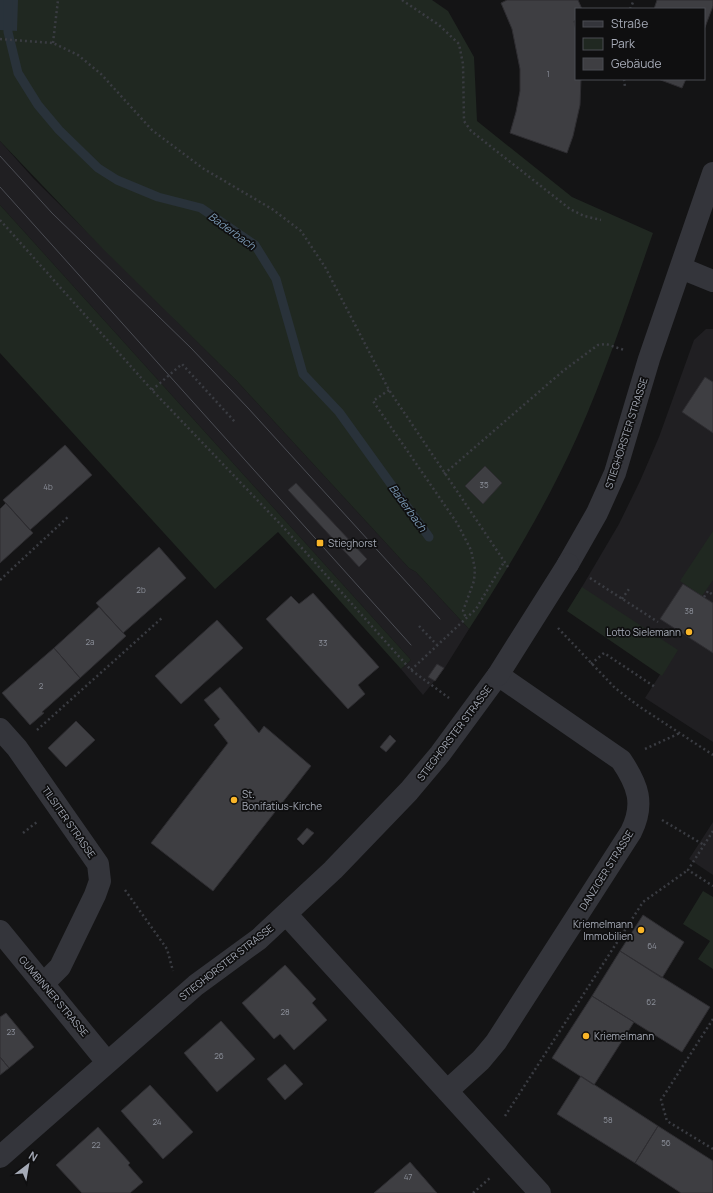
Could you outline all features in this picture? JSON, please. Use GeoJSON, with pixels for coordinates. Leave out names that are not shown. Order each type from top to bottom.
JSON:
{"type":"FeatureCollection","features":[{"type":"Feature","properties":{"kind":"street","name":"STIEGHORSTER STRASSE"},"geometry":{"type":"LineString","coordinates":[[0,1157],[180,998],[245,950],[286,914],[377,826],[431,764],[498,675],[568,564],[597,513],[612,480],[649,359],[713,173]]}},
{"type":"Feature","properties":{"kind":"street"},"geometry":{"type":"LineString","coordinates":[[681,268],[713,281]]}},
{"type":"Feature","properties":{"kind":"street","name":"DANZIGER STRASSE"},"geometry":{"type":"LineString","coordinates":[[447,1091],[481,1060],[496,1042],[631,832],[636,820],[639,806],[632,776],[621,760],[498,675]]}},
{"type":"Feature","properties":{"kind":"street","name":"TILSITER STRASSE"},"geometry":{"type":"LineString","coordinates":[[0,729],[17,748],[98,864],[100,881],[95,895],[60,967],[43,984]]}},
{"type":"Feature","properties":{"kind":"street"},"geometry":{"type":"LineString","coordinates":[[286,914],[540,1193]]}},
{"type":"Feature","properties":{"kind":"street","name":"GUMBINNER STRASSE"},"geometry":{"type":"LineString","coordinates":[[0,931],[108,1062]]}},
{"type":"Feature","properties":{"kind":"path"},"geometry":{"type":"LineString","coordinates":[[53,44],[58,0]]}},
{"type":"Feature","properties":{"kind":"path"},"geometry":{"type":"LineString","coordinates":[[402,0],[440,25],[459,44],[463,64],[464,121],[471,131],[570,208],[584,216],[601,220]]}},
{"type":"Feature","properties":{"kind":"path"},"geometry":{"type":"LineString","coordinates":[[0,39],[53,44],[78,55],[101,74],[152,130],[171,145],[204,169],[272,209],[301,231],[325,268],[389,390],[444,474],[508,567]]}},
{"type":"Feature","properties":{"kind":"path"},"geometry":{"type":"LineString","coordinates":[[624,80],[625,87]]}},
{"type":"Feature","properties":{"kind":"path"},"geometry":{"type":"LineString","coordinates":[[0,220],[152,390],[284,528],[411,670],[470,713]]}},
{"type":"Feature","properties":{"kind":"path"},"geometry":{"type":"LineString","coordinates":[[444,474],[563,371],[598,345],[606,344],[649,359]]}},
{"type":"Feature","properties":{"kind":"path"},"geometry":{"type":"LineString","coordinates":[[152,390],[182,364],[235,422]]}},
{"type":"Feature","properties":{"kind":"path"},"geometry":{"type":"LineString","coordinates":[[389,390],[373,400],[457,524],[471,550],[475,569],[474,582],[463,611],[466,618]]}},
{"type":"Feature","properties":{"kind":"path"},"geometry":{"type":"LineString","coordinates":[[0,580],[69,516]]}},
{"type":"Feature","properties":{"kind":"path"},"geometry":{"type":"LineString","coordinates":[[411,670],[476,609],[504,562]]}},
{"type":"Feature","properties":{"kind":"path"},"geometry":{"type":"LineString","coordinates":[[568,564],[658,622]]}},
{"type":"Feature","properties":{"kind":"path"},"geometry":{"type":"LineString","coordinates":[[622,599],[629,589]]}},
{"type":"Feature","properties":{"kind":"path"},"geometry":{"type":"LineString","coordinates":[[704,597],[708,592],[713,595]]}},
{"type":"Feature","properties":{"kind":"path"},"geometry":{"type":"LineString","coordinates":[[17,748],[162,617]]}},
{"type":"Feature","properties":{"kind":"path"},"geometry":{"type":"LineString","coordinates":[[419,626],[437,645]]}},
{"type":"Feature","properties":{"kind":"path"},"geometry":{"type":"LineString","coordinates":[[558,628],[615,688],[640,707],[713,755]]}},
{"type":"Feature","properties":{"kind":"path"},"geometry":{"type":"LineString","coordinates":[[591,664],[604,653],[655,687]]}},
{"type":"Feature","properties":{"kind":"path"},"geometry":{"type":"LineString","coordinates":[[621,760],[680,733]]}},
{"type":"Feature","properties":{"kind":"path"},"geometry":{"type":"LineString","coordinates":[[639,806],[704,845]]}},
{"type":"Feature","properties":{"kind":"path"},"geometry":{"type":"LineString","coordinates":[[491,1138],[643,902],[688,870],[713,831]]}},
{"type":"Feature","properties":{"kind":"path"},"geometry":{"type":"LineString","coordinates":[[98,864],[109,868],[167,949],[180,998]]}},
{"type":"Feature","properties":{"kind":"path"},"geometry":{"type":"LineString","coordinates":[[688,870],[713,886]]}},
{"type":"Feature","properties":{"kind":"path"},"geometry":{"type":"LineString","coordinates":[[713,1019],[661,1100],[667,1121],[713,1149]]}},
{"type":"Feature","properties":{"kind":"shaded area"},"geometry":{"type":"Polygon","coordinates":[[[0,0],[18,0],[17,31],[0,30],[0,0]]]}},
{"type":"Feature","properties":{"kind":"shaded area"},"geometry":{"type":"Polygon","coordinates":[[[0,141],[34,179],[237,381],[409,568],[416,572],[469,629],[444,669],[423,695],[401,669],[411,660],[0,205],[0,141]]]}},
{"type":"Feature","properties":{"kind":"shaded area"},"geometry":{"type":"Polygon","coordinates":[[[706,329],[713,329],[713,742],[645,698],[661,673],[569,609],[619,524],[659,437],[694,340],[706,329]]]}},
{"type":"Feature","properties":{"kind":"shaded area"},"geometry":{"type":"Polygon","coordinates":[[[713,822],[713,875],[689,859],[713,822]]]}},
{"type":"Feature","properties":{"kind":"green space"},"geometry":{"type":"Polygon","coordinates":[[[0,0],[432,0],[448,11],[474,57],[477,121],[572,197],[653,233],[608,361],[577,437],[553,487],[527,535],[469,629],[416,572],[409,568],[237,381],[104,250],[0,141],[0,0]]]}},
{"type":"Feature","properties":{"kind":"green space"},"geometry":{"type":"Polygon","coordinates":[[[0,205],[411,660],[401,669],[278,532],[215,589],[0,353],[0,205]]]}},
{"type":"Feature","properties":{"kind":"green space"},"geometry":{"type":"Polygon","coordinates":[[[713,531],[713,580],[702,596],[680,581],[713,531]]]}},
{"type":"Feature","properties":{"kind":"green space"},"geometry":{"type":"Polygon","coordinates":[[[582,587],[678,650],[662,676],[567,611],[582,587]]]}},
{"type":"Feature","properties":{"kind":"green space"},"geometry":{"type":"Polygon","coordinates":[[[703,891],[713,897],[713,969],[698,959],[710,941],[683,924],[703,891]]]}},
{"type":"Feature","properties":{"kind":"building"},"geometry":{"type":"Polygon","coordinates":[[[507,0],[578,0],[582,8],[575,8],[574,21],[575,80],[581,80],[580,105],[573,136],[567,153],[510,133],[520,91],[520,69],[512,29],[501,3],[507,0]]]}},
{"type":"Feature","properties":{"kind":"building"},"geometry":{"type":"Polygon","coordinates":[[[657,0],[713,0],[713,6],[705,27],[705,8],[654,8],[657,0]]]}},
{"type":"Feature","properties":{"kind":"building"},"geometry":{"type":"Polygon","coordinates":[[[661,80],[686,80],[682,88],[661,80]]]}},
{"type":"Feature","properties":{"kind":"building"},"geometry":{"type":"Polygon","coordinates":[[[705,377],[713,382],[713,433],[682,412],[705,377]]]}},
{"type":"Feature","properties":{"kind":"building"},"geometry":{"type":"Polygon","coordinates":[[[65,445],[92,475],[30,530],[3,500],[65,445]]]}},
{"type":"Feature","properties":{"kind":"building"},"geometry":{"type":"Polygon","coordinates":[[[485,466],[502,483],[483,504],[465,486],[485,466]]]}},
{"type":"Feature","properties":{"kind":"building"},"geometry":{"type":"Polygon","coordinates":[[[296,483],[367,559],[359,567],[288,490],[296,483]]]}},
{"type":"Feature","properties":{"kind":"building"},"geometry":{"type":"Polygon","coordinates":[[[6,503],[33,533],[0,563],[0,509],[6,503]]]}},
{"type":"Feature","properties":{"kind":"building"},"geometry":{"type":"Polygon","coordinates":[[[159,547],[186,578],[123,633],[96,603],[159,547]]]}},
{"type":"Feature","properties":{"kind":"building"},"geometry":{"type":"Polygon","coordinates":[[[683,584],[713,603],[713,653],[660,619],[683,584]]]}},
{"type":"Feature","properties":{"kind":"building"},"geometry":{"type":"Polygon","coordinates":[[[313,593],[379,667],[358,685],[365,694],[348,709],[266,619],[291,596],[299,604],[313,593]]]}},
{"type":"Feature","properties":{"kind":"building"},"geometry":{"type":"Polygon","coordinates":[[[99,607],[126,636],[80,678],[54,648],[99,607]]]}},
{"type":"Feature","properties":{"kind":"building"},"geometry":{"type":"Polygon","coordinates":[[[217,620],[243,648],[181,704],[155,676],[217,620]]]}},
{"type":"Feature","properties":{"kind":"building"},"geometry":{"type":"Polygon","coordinates":[[[54,648],[80,678],[42,712],[44,713],[30,725],[2,693],[54,648]]]}},
{"type":"Feature","properties":{"kind":"building"},"geometry":{"type":"Polygon","coordinates":[[[437,664],[444,668],[435,681],[428,677],[437,664]]]}},
{"type":"Feature","properties":{"kind":"building","name":"St. Bonifatius-Kirche"},"geometry":{"type":"Polygon","coordinates":[[[220,687],[259,733],[264,726],[311,766],[213,891],[151,843],[228,743],[214,725],[220,719],[204,700],[220,687]]]}},
{"type":"Feature","properties":{"kind":"building"},"geometry":{"type":"Polygon","coordinates":[[[76,721],[95,740],[66,767],[48,748],[76,721]]]}},
{"type":"Feature","properties":{"kind":"building"},"geometry":{"type":"Polygon","coordinates":[[[390,735],[396,741],[386,752],[380,747],[390,735]]]}},
{"type":"Feature","properties":{"kind":"building"},"geometry":{"type":"Polygon","coordinates":[[[307,828],[314,833],[303,845],[297,839],[307,828]]]}},
{"type":"Feature","properties":{"kind":"building"},"geometry":{"type":"Polygon","coordinates":[[[643,915],[684,942],[662,978],[620,951],[643,915]]]}},
{"type":"Feature","properties":{"kind":"building"},"geometry":{"type":"Polygon","coordinates":[[[620,951],[710,1007],[682,1052],[592,996],[620,951]]]}},
{"type":"Feature","properties":{"kind":"building"},"geometry":{"type":"Polygon","coordinates":[[[285,965],[316,999],[312,1003],[327,1020],[294,1050],[280,1034],[274,1039],[242,1003],[285,965]]]}},
{"type":"Feature","properties":{"kind":"building"},"geometry":{"type":"Polygon","coordinates":[[[592,996],[634,1022],[594,1085],[552,1058],[592,996]]]}},
{"type":"Feature","properties":{"kind":"building"},"geometry":{"type":"Polygon","coordinates":[[[6,1013],[34,1047],[9,1068],[0,1057],[0,1017],[6,1013]]]}},
{"type":"Feature","properties":{"kind":"building"},"geometry":{"type":"Polygon","coordinates":[[[221,1021],[255,1059],[217,1092],[184,1053],[221,1021]]]}},
{"type":"Feature","properties":{"kind":"building"},"geometry":{"type":"Polygon","coordinates":[[[0,1057],[9,1068],[0,1075],[0,1057]]]}},
{"type":"Feature","properties":{"kind":"building"},"geometry":{"type":"Polygon","coordinates":[[[285,1064],[303,1084],[285,1100],[267,1079],[285,1064]]]}},
{"type":"Feature","properties":{"kind":"building"},"geometry":{"type":"Polygon","coordinates":[[[581,1076],[658,1126],[635,1163],[557,1114],[581,1076]]]}},
{"type":"Feature","properties":{"kind":"building"},"geometry":{"type":"Polygon","coordinates":[[[150,1085],[193,1132],[163,1159],[121,1111],[150,1085]]]}},
{"type":"Feature","properties":{"kind":"building"},"geometry":{"type":"Polygon","coordinates":[[[658,1126],[713,1161],[713,1193],[681,1193],[635,1163],[658,1126]]]}},
{"type":"Feature","properties":{"kind":"building"},"geometry":{"type":"Polygon","coordinates":[[[98,1127],[130,1163],[128,1165],[143,1182],[130,1193],[82,1193],[56,1165],[98,1127]]]}},
{"type":"Feature","properties":{"kind":"building"},"geometry":{"type":"Polygon","coordinates":[[[410,1162],[437,1193],[374,1193],[410,1162]]]}},
{"type":"Feature","properties":{"kind":"waterway","name":"Baderbach"},"geometry":{"type":"LineString","coordinates":[[8,0],[8,32],[18,73],[38,105],[59,130],[98,168],[117,180],[158,197],[201,208],[255,245],[276,279],[303,374],[339,412],[429,537]]}},
{"type":"Feature","properties":{"kind":"tram line"},"geometry":{"type":"LineString","coordinates":[[0,156],[52,213],[191,348],[248,408],[440,619]]}},
{"type":"Feature","properties":{"kind":"tram line"},"geometry":{"type":"LineString","coordinates":[[0,187],[411,645]]}},
{"type":"Feature","properties":{"kind":"place","name":"Stieghorst"},"geometry":{"type":"Point","coordinates":[320,543]}},
{"type":"Feature","properties":{"kind":"place","name":"Lotto Sielemann"},"geometry":{"type":"Point","coordinates":[689,632]}},
{"type":"Feature","properties":{"kind":"place","name":"St. Bonifatius-Kirche"},"geometry":{"type":"Point","coordinates":[234,800]}},
{"type":"Feature","properties":{"kind":"place","name":"Kriemelmann Immobilien"},"geometry":{"type":"Point","coordinates":[641,930]}},
{"type":"Feature","properties":{"kind":"place","name":"Kriemelmann"},"geometry":{"type":"Point","coordinates":[586,1036]}}]}
